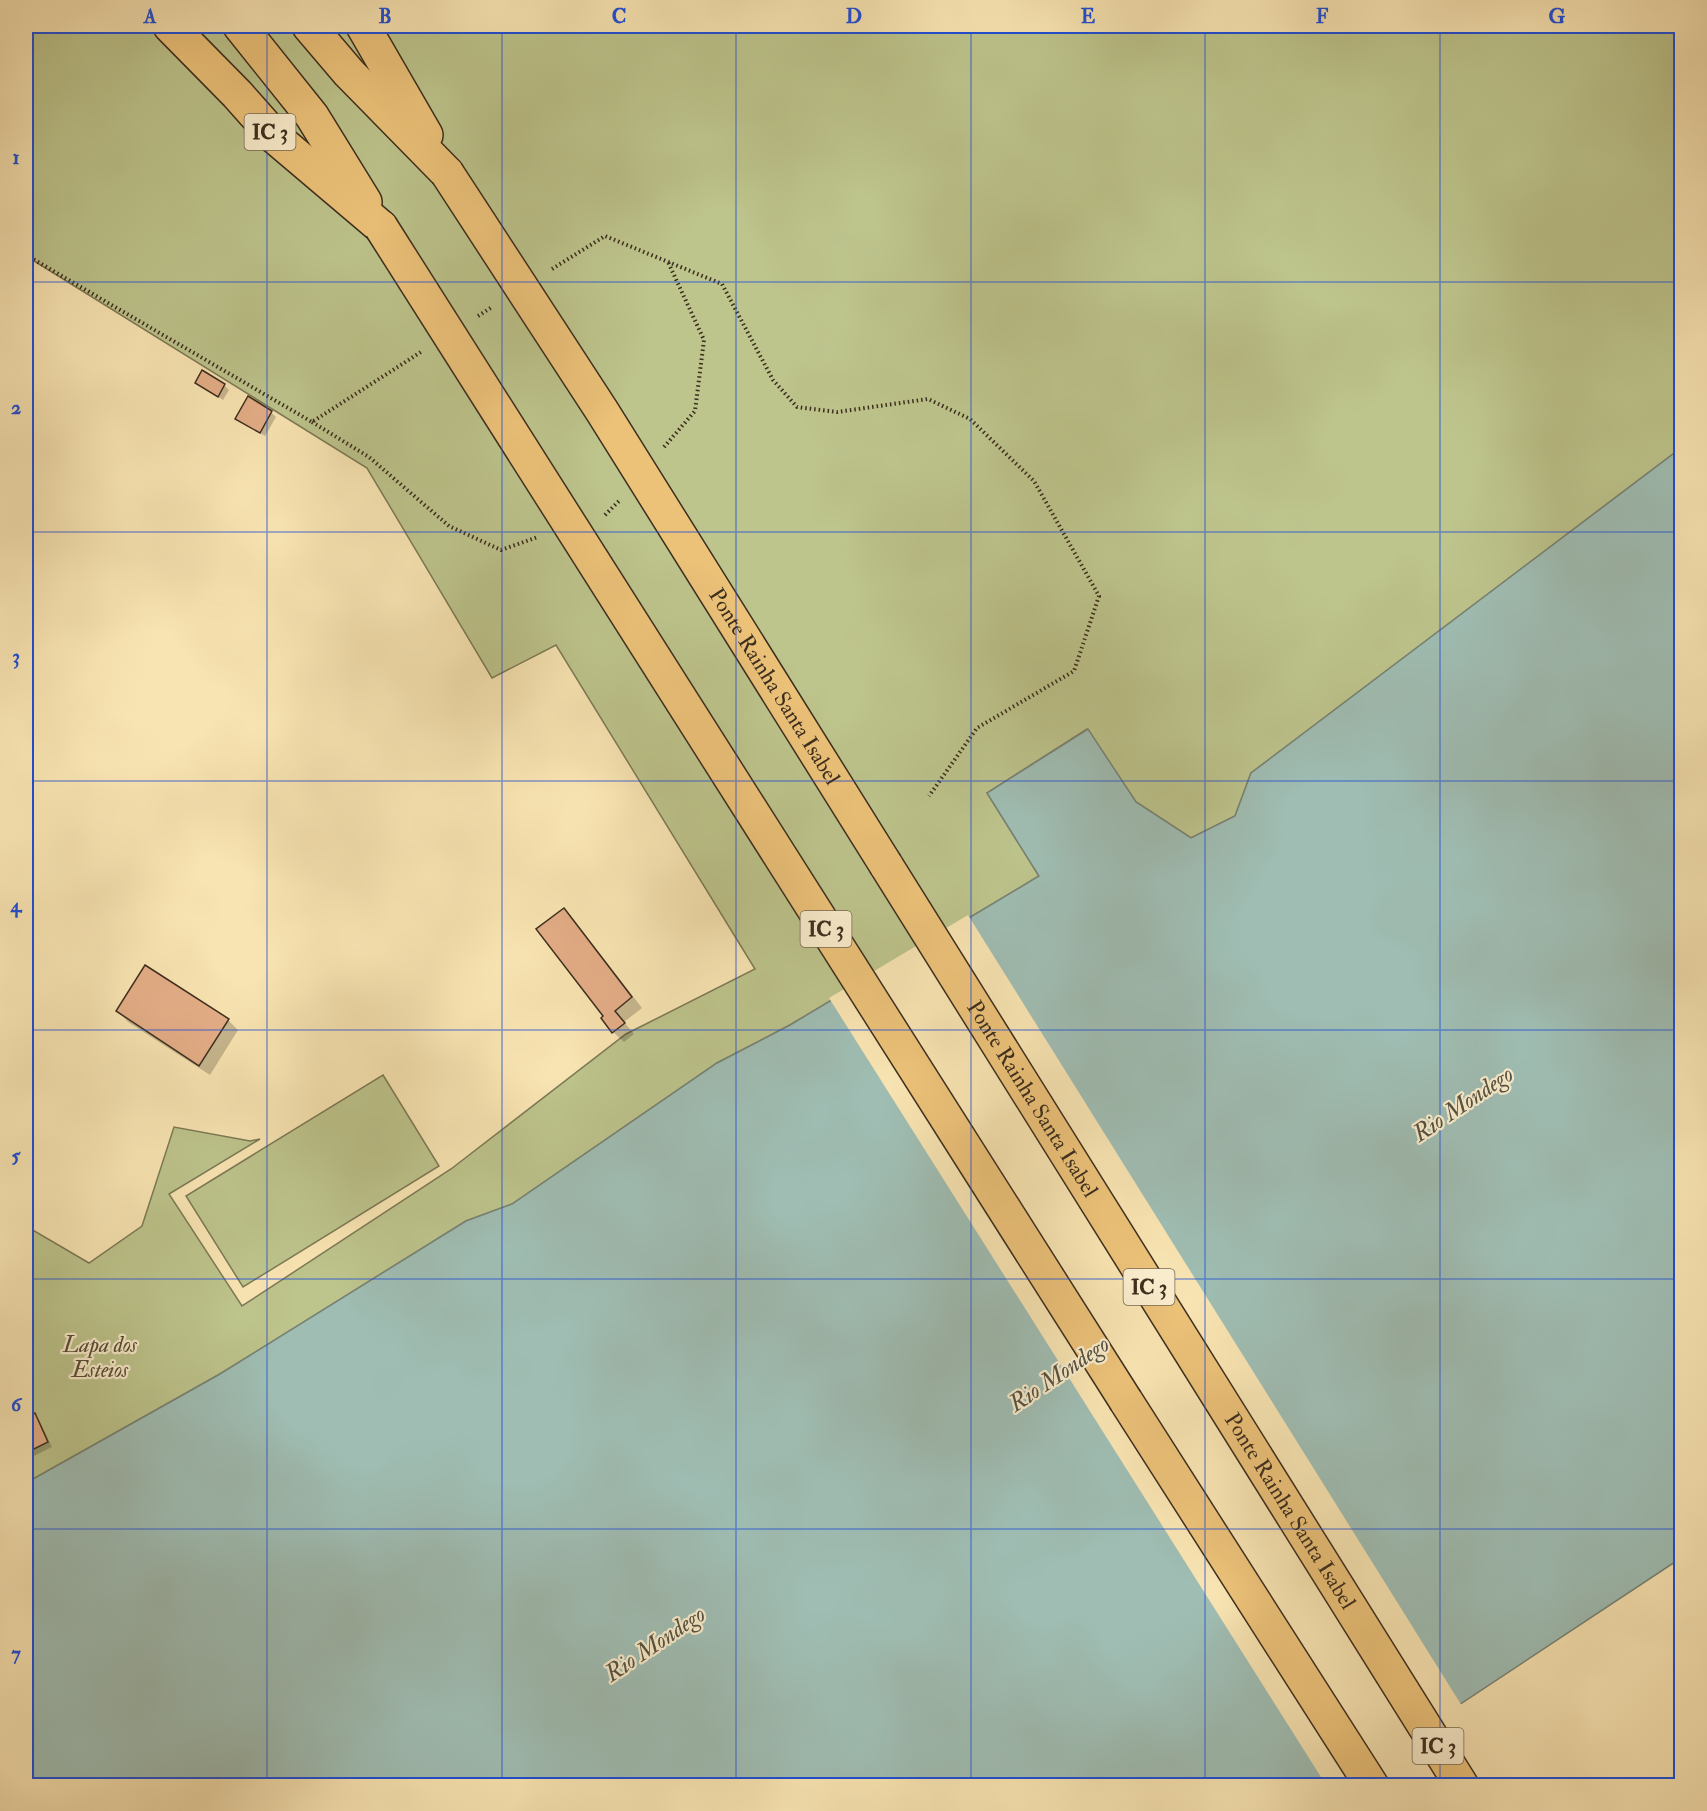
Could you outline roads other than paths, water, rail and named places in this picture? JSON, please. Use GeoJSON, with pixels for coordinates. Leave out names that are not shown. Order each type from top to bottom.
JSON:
{"type":"FeatureCollection","features":[{"type":"Feature","properties":{"kind":"highway","name":"IC 3"},"geometry":{"type":"LineString","coordinates":[[170,26],[230,86],[276,138],[381,227]]}},
{"type":"Feature","properties":{"kind":"highway","name":"IC 3"},"geometry":{"type":"LineString","coordinates":[[240,26],[312,116],[525,457],[1372,1785]]}},
{"type":"Feature","properties":{"kind":"highway","name":"IC 3"},"geometry":{"type":"LineString","coordinates":[[309,26],[349,73],[447,173]]}},
{"type":"Feature","properties":{"kind":"highway","name":"IC 3"},"geometry":{"type":"LineString","coordinates":[[363,26],[447,173]]}},
{"type":"Feature","properties":{"kind":"highway","name":"Ponte Rainha Santa Isabel"},"geometry":{"type":"LineString","coordinates":[[447,173],[602,411],[1462,1785]]}},
{"type":"Feature","properties":{"kind":"water","name":"Rio Mondego"},"geometry":{"type":"Polygon","coordinates":[[[1681,448],[1681,1558],[1338,1785],[26,1785],[26,1483],[220,1374],[466,1221],[512,1204],[717,1063],[790,1025],[1039,876],[987,793],[1088,729],[1136,802],[1191,838],[1235,816],[1251,773],[1681,448]]]}},
{"type":"Feature","properties":{"kind":"park label","name":"Lapa dos Esteios"},"geometry":{"type":"Point","coordinates":[100,1358]}}]}
